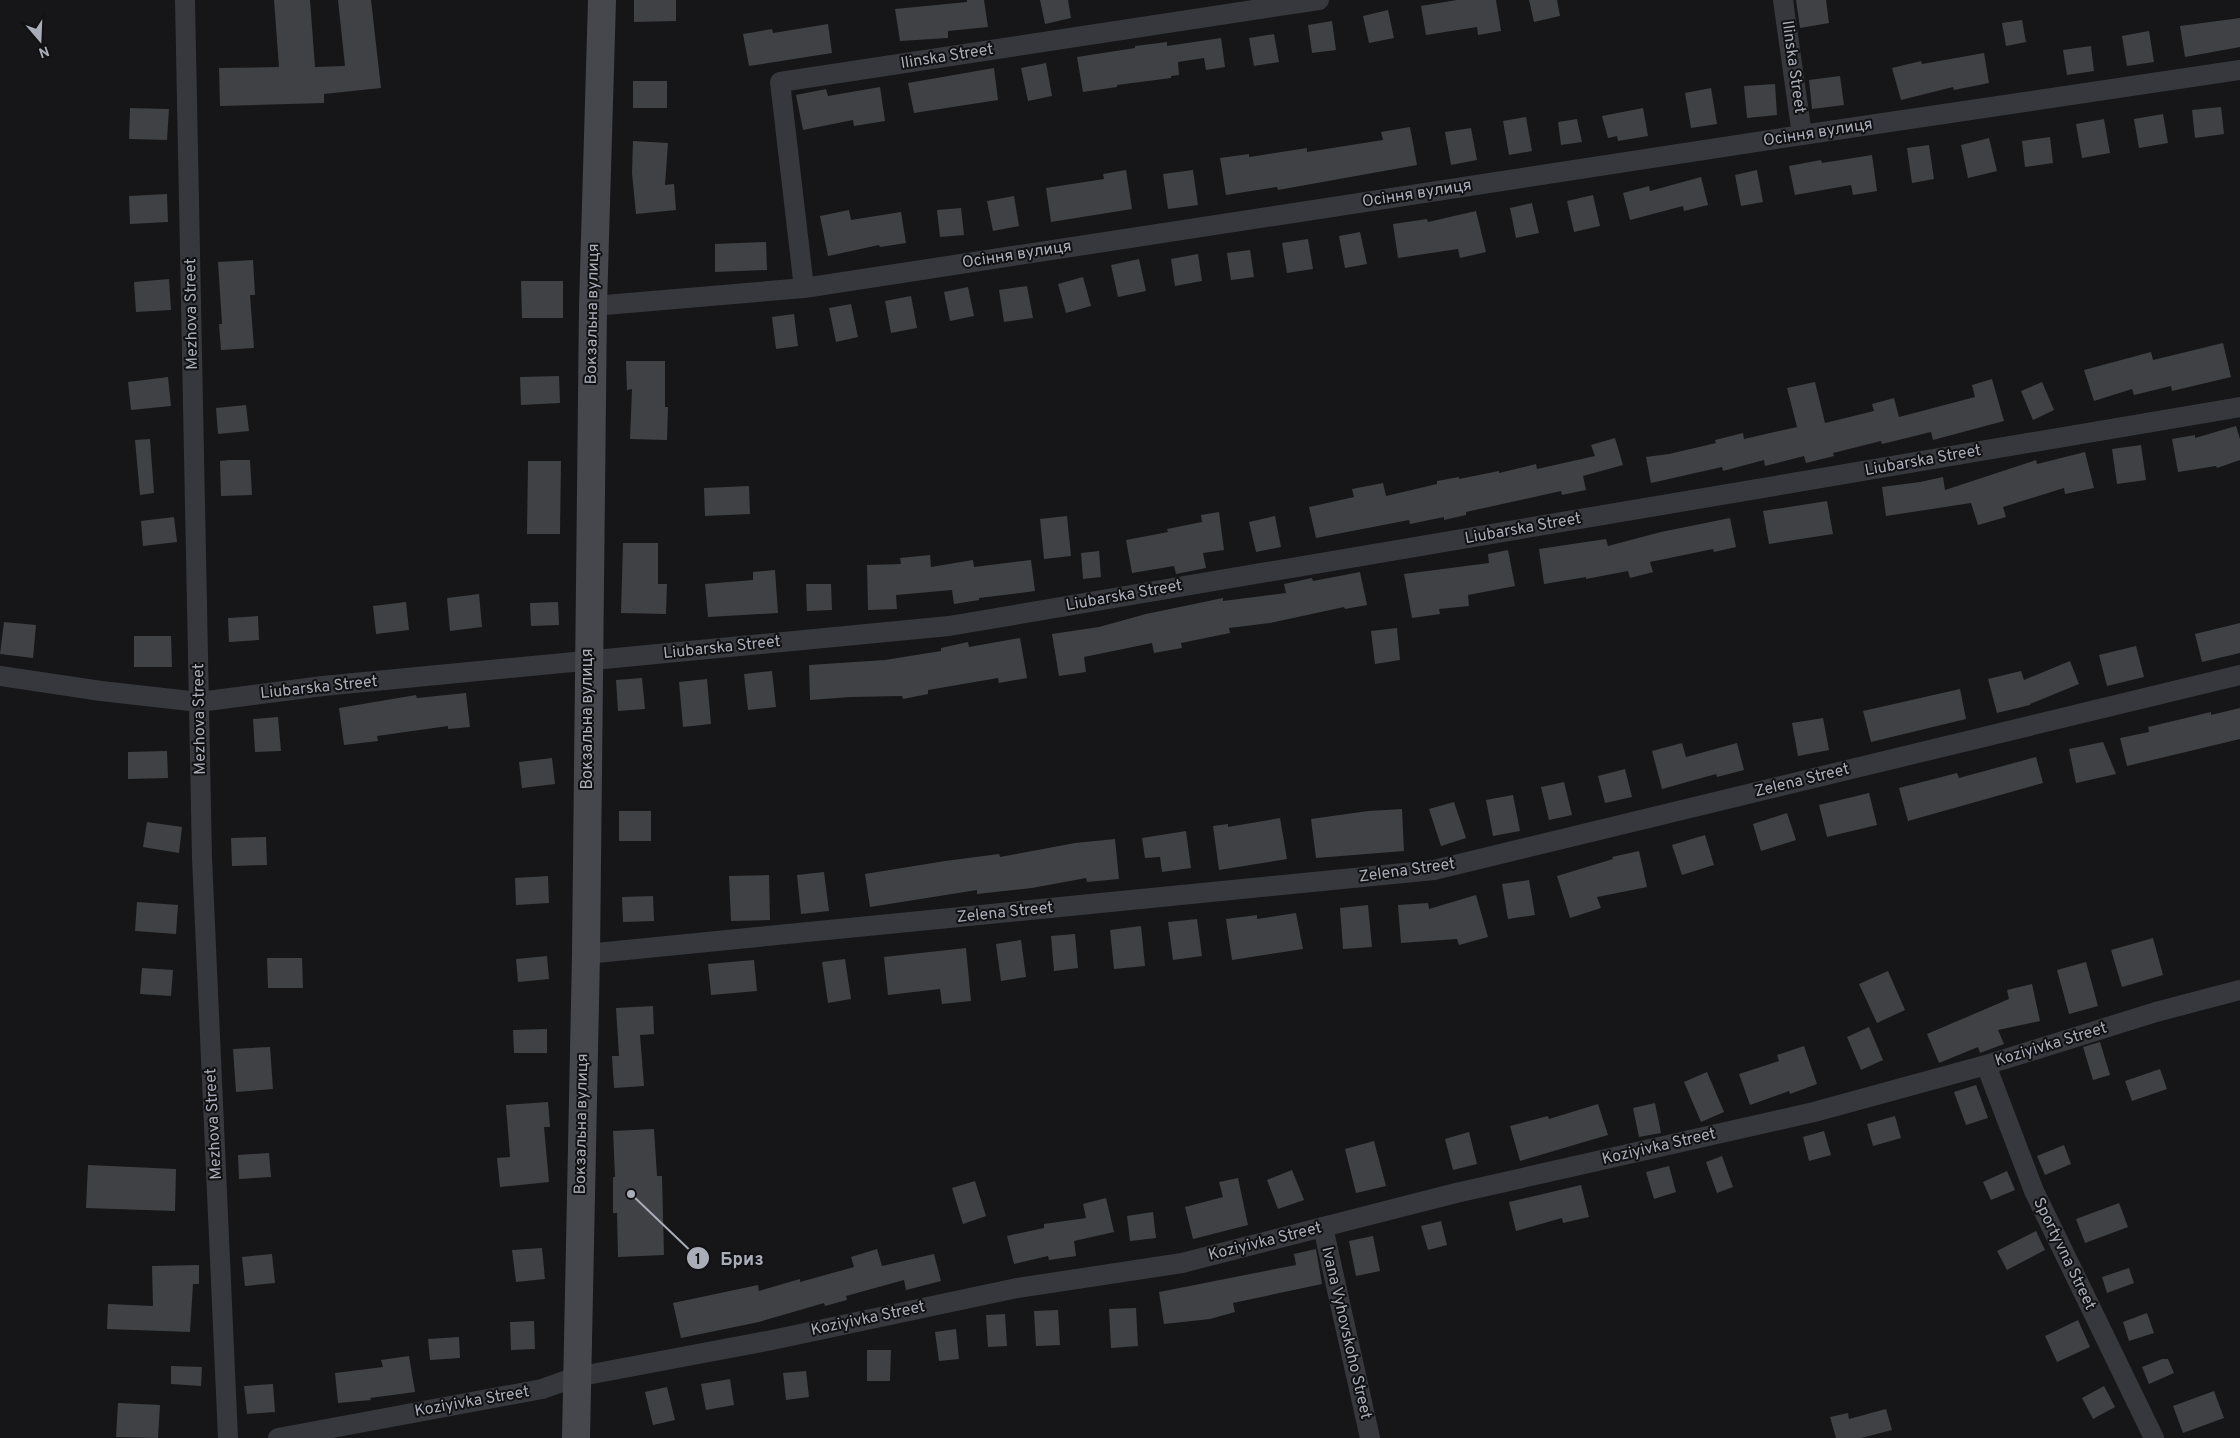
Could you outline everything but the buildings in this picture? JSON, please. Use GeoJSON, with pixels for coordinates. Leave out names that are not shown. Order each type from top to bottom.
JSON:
{"type":"FeatureCollection","features":[{"type":"Feature","properties":{"kind":"main road","name":"Вокзальна вулиця"},"geometry":{"type":"LineString","coordinates":[[576,1438],[586,954],[593,306],[602,0]]}},
{"type":"Feature","properties":{"kind":"street","name":"Mezhova Street"},"geometry":{"type":"LineString","coordinates":[[185,0],[202,858],[228,1438]]}},
{"type":"Feature","properties":{"kind":"street","name":"Ilinska Street"},"geometry":{"type":"LineString","coordinates":[[804,288],[780,82],[1319,0]]}},
{"type":"Feature","properties":{"kind":"street","name":"Ilinska Street"},"geometry":{"type":"LineString","coordinates":[[1783,0],[1802,135]]}},
{"type":"Feature","properties":{"kind":"street","name":"Осіння вулиця"},"geometry":{"type":"LineString","coordinates":[[593,306],[804,288],[2240,70]]}},
{"type":"Feature","properties":{"kind":"street","name":"Liubarska Street"},"geometry":{"type":"LineString","coordinates":[[0,676],[101,692],[199,702],[324,686],[949,626],[2240,407]]}},
{"type":"Feature","properties":{"kind":"street","name":"Zelena Street"},"geometry":{"type":"LineString","coordinates":[[586,954],[1434,870],[2240,675]]}},
{"type":"Feature","properties":{"kind":"street","name":"Koziyivka Street"},"geometry":{"type":"LineString","coordinates":[[278,1438],[542,1390],[576,1377],[781,1338],[1017,1288],[1182,1263],[1456,1193],[1814,1112],[1986,1065],[2156,1012],[2240,990]]}},
{"type":"Feature","properties":{"kind":"street","name":"Sportyvna Street"},"geometry":{"type":"LineString","coordinates":[[1986,1065],[2034,1191],[2154,1438]]}},
{"type":"Feature","properties":{"kind":"street","name":"Ivana Vyhovskoho Street"},"geometry":{"type":"LineString","coordinates":[[1323,1227],[1370,1438]]}},
{"type":"Feature","properties":{"kind":"place","name":"Бриз"},"geometry":{"type":"Point","coordinates":[631,1194]}}]}
